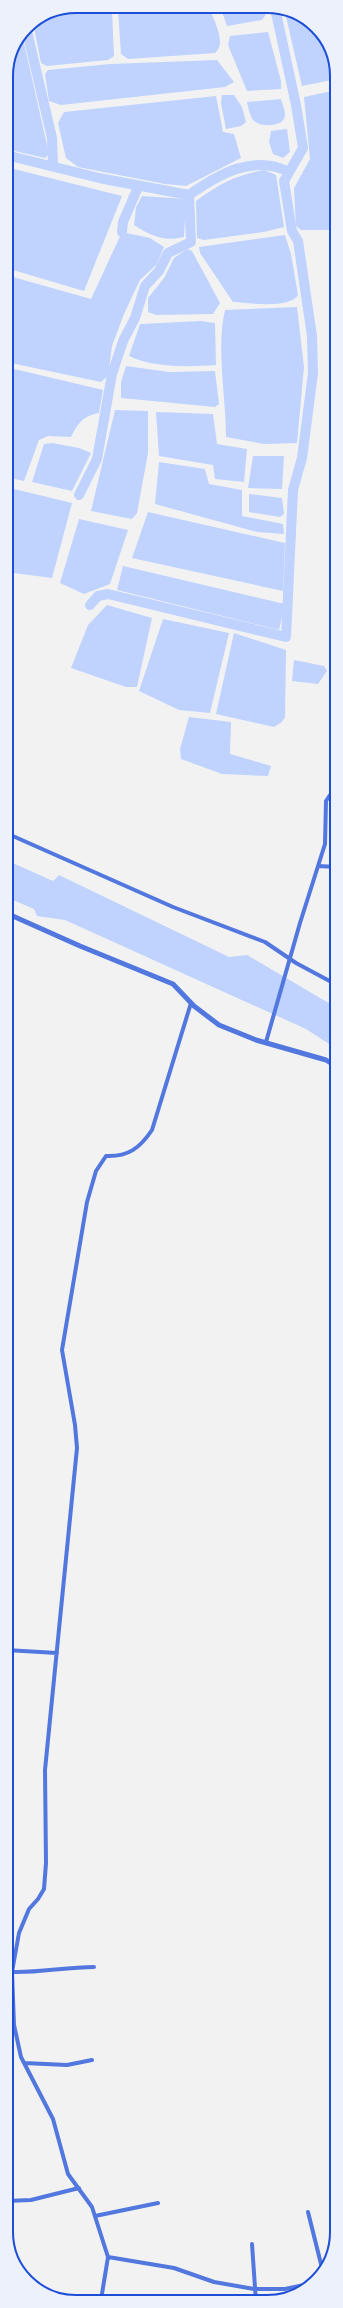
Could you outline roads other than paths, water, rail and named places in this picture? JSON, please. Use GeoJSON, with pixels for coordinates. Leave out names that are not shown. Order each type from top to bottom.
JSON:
{"type":"FeatureCollection","features":[{"type":"Feature","properties":{"kind":"street"},"geometry":{"type":"LineString","coordinates":[[266,1042],[325,844],[326,800],[330,795]]}},
{"type":"Feature","properties":{"kind":"street"},"geometry":{"type":"LineString","coordinates":[[13,836],[173,907],[265,942],[291,960],[330,981]]}},
{"type":"Feature","properties":{"kind":"street"},"geometry":{"type":"LineString","coordinates":[[318,866],[330,867]]}},
{"type":"Feature","properties":{"kind":"street"},"geometry":{"type":"LineString","coordinates":[[13,916],[80,946],[173,984],[191,1003],[219,1025],[330,1063]]}},
{"type":"Feature","properties":{"kind":"street"},"geometry":{"type":"LineString","coordinates":[[13,1966],[19,1933],[29,1909],[44,1889],[46,1863],[45,1770],[77,1448],[76,1425],[62,1350],[87,1202],[96,1171],[106,1156],[118,1156],[129,1153],[142,1144],[152,1130],[191,1003]]}},
{"type":"Feature","properties":{"kind":"street"},"geometry":{"type":"LineString","coordinates":[[13,1650],[57,1653]]}},
{"type":"Feature","properties":{"kind":"street"},"geometry":{"type":"LineString","coordinates":[[13,1972],[33,1973],[57,1968],[94,1967]]}},
{"type":"Feature","properties":{"kind":"street"},"geometry":{"type":"LineString","coordinates":[[13,1998],[14,2025],[21,2057],[54,2119],[68,2174],[79,2188],[95,2216],[108,2257],[101,2295]]}},
{"type":"Feature","properties":{"kind":"street"},"geometry":{"type":"LineString","coordinates":[[24,2063],[68,2065],[92,2060]]}},
{"type":"Feature","properties":{"kind":"street"},"geometry":{"type":"LineString","coordinates":[[13,2200],[31,2200],[79,2188]]}},
{"type":"Feature","properties":{"kind":"street"},"geometry":{"type":"LineString","coordinates":[[95,2216],[158,2203]]}},
{"type":"Feature","properties":{"kind":"street"},"geometry":{"type":"LineString","coordinates":[[308,2212],[321,2264]]}},
{"type":"Feature","properties":{"kind":"street"},"geometry":{"type":"LineString","coordinates":[[252,2244],[255,2295]]}},
{"type":"Feature","properties":{"kind":"street"},"geometry":{"type":"LineString","coordinates":[[108,2257],[174,2268],[214,2282],[254,2289],[285,2289],[298,2286]]}},
{"type":"Feature","properties":{"kind":"water"},"geometry":{"type":"Polygon","coordinates":[[[112,13],[114,56],[108,60],[47,66],[41,63],[34,30],[41,24],[64,14],[112,13]]]}},
{"type":"Feature","properties":{"kind":"water"},"geometry":{"type":"Polygon","coordinates":[[[118,13],[212,13],[220,38],[220,44],[215,53],[128,59],[121,54],[118,13]]]}},
{"type":"Feature","properties":{"kind":"water"},"geometry":{"type":"Polygon","coordinates":[[[222,13],[267,13],[262,20],[227,26],[222,13]]]}},
{"type":"Feature","properties":{"kind":"water"},"geometry":{"type":"Polygon","coordinates":[[[286,16],[302,24],[317,38],[327,56],[329,64],[330,80],[302,86],[286,16]]]}},
{"type":"Feature","properties":{"kind":"water"},"geometry":{"type":"Polygon","coordinates":[[[268,32],[281,81],[281,89],[247,91],[228,45],[230,36],[268,32]]]}},
{"type":"Feature","properties":{"kind":"water"},"geometry":{"type":"Polygon","coordinates":[[[24,42],[49,154],[45,158],[13,151],[14,64],[24,42]]]}},
{"type":"Feature","properties":{"kind":"water"},"geometry":{"type":"Polygon","coordinates":[[[217,60],[234,82],[225,87],[61,105],[49,101],[45,74],[48,70],[110,64],[217,60]]]}},
{"type":"Feature","properties":{"kind":"water"},"geometry":{"type":"Polygon","coordinates":[[[330,91],[330,230],[301,230],[296,226],[294,188],[310,159],[304,97],[330,91]]]}},
{"type":"Feature","properties":{"kind":"water"},"geometry":{"type":"Polygon","coordinates":[[[222,95],[234,95],[242,107],[246,122],[241,126],[226,129],[221,103],[222,95]]]}},
{"type":"Feature","properties":{"kind":"water"},"geometry":{"type":"Polygon","coordinates":[[[216,96],[223,132],[234,134],[241,158],[186,186],[165,184],[78,167],[66,158],[58,123],[64,112],[216,96]]]}},
{"type":"Feature","properties":{"kind":"water"},"geometry":{"type":"Polygon","coordinates":[[[281,99],[285,115],[281,122],[266,125],[256,123],[253,120],[247,102],[281,99]]]}},
{"type":"Feature","properties":{"kind":"water"},"geometry":{"type":"Polygon","coordinates":[[[287,129],[290,152],[283,158],[273,154],[269,142],[271,131],[287,129]]]}},
{"type":"Feature","properties":{"kind":"water"},"geometry":{"type":"Polygon","coordinates":[[[13,169],[122,196],[84,291],[13,270],[13,169]]]}},
{"type":"Feature","properties":{"kind":"water"},"geometry":{"type":"Polygon","coordinates":[[[264,170],[276,175],[284,227],[264,232],[204,240],[197,238],[196,201],[228,181],[264,170]]]}},
{"type":"Feature","properties":{"kind":"water"},"geometry":{"type":"Polygon","coordinates":[[[142,196],[186,199],[184,237],[170,239],[158,237],[134,225],[136,207],[142,196]]]}},
{"type":"Feature","properties":{"kind":"water"},"geometry":{"type":"Polygon","coordinates":[[[122,232],[150,238],[164,247],[157,264],[140,280],[124,314],[112,346],[108,376],[101,382],[13,363],[13,277],[91,299],[122,232]]]}},
{"type":"Feature","properties":{"kind":"water"},"geometry":{"type":"Polygon","coordinates":[[[285,235],[291,254],[298,295],[294,299],[278,304],[233,302],[200,253],[199,247],[285,235]]]}},
{"type":"Feature","properties":{"kind":"water"},"geometry":{"type":"Polygon","coordinates":[[[187,249],[192,251],[220,303],[213,314],[156,315],[148,312],[148,298],[164,278],[174,258],[187,249]]]}},
{"type":"Feature","properties":{"kind":"water"},"geometry":{"type":"Polygon","coordinates":[[[297,307],[304,367],[297,443],[264,444],[226,437],[221,356],[222,325],[225,310],[297,307]]]}},
{"type":"Feature","properties":{"kind":"water"},"geometry":{"type":"Polygon","coordinates":[[[201,321],[215,323],[216,365],[160,365],[129,356],[140,324],[201,321]]]}},
{"type":"Feature","properties":{"kind":"water"},"geometry":{"type":"Polygon","coordinates":[[[126,366],[169,372],[215,371],[219,404],[215,407],[121,398],[121,382],[126,366]]]}},
{"type":"Feature","properties":{"kind":"water"},"geometry":{"type":"Polygon","coordinates":[[[13,369],[103,390],[99,413],[85,418],[76,428],[71,437],[48,436],[39,440],[24,481],[13,479],[13,369]]]}},
{"type":"Feature","properties":{"kind":"water"},"geometry":{"type":"Polygon","coordinates":[[[115,410],[148,411],[148,453],[137,513],[132,519],[91,511],[115,410]]]}},
{"type":"Feature","properties":{"kind":"water"},"geometry":{"type":"Polygon","coordinates":[[[156,412],[213,414],[217,444],[247,449],[244,482],[215,479],[213,465],[159,456],[156,412]]]}},
{"type":"Feature","properties":{"kind":"water"},"geometry":{"type":"Polygon","coordinates":[[[52,443],[79,448],[91,453],[72,491],[32,482],[44,444],[52,443]]]}},
{"type":"Feature","properties":{"kind":"water"},"geometry":{"type":"Polygon","coordinates":[[[253,456],[284,456],[282,489],[248,488],[253,456]]]}},
{"type":"Feature","properties":{"kind":"water"},"geometry":{"type":"Polygon","coordinates":[[[159,462],[205,469],[209,484],[242,490],[242,516],[283,524],[284,534],[257,532],[155,504],[159,462]]]}},
{"type":"Feature","properties":{"kind":"water"},"geometry":{"type":"Polygon","coordinates":[[[13,489],[72,503],[52,578],[13,573],[13,489]]]}},
{"type":"Feature","properties":{"kind":"water"},"geometry":{"type":"Polygon","coordinates":[[[249,494],[282,498],[284,514],[280,517],[249,512],[249,494]]]}},
{"type":"Feature","properties":{"kind":"water"},"geometry":{"type":"Polygon","coordinates":[[[148,512],[285,543],[283,591],[132,558],[148,512]]]}},
{"type":"Feature","properties":{"kind":"water"},"geometry":{"type":"Polygon","coordinates":[[[79,519],[128,530],[110,584],[84,594],[60,583],[79,519]]]}},
{"type":"Feature","properties":{"kind":"water"},"geometry":{"type":"Polygon","coordinates":[[[123,566],[285,604],[279,630],[117,590],[123,566]]]}},
{"type":"Feature","properties":{"kind":"water"},"geometry":{"type":"Polygon","coordinates":[[[107,605],[152,618],[137,687],[126,687],[71,668],[88,625],[107,605]]]}},
{"type":"Feature","properties":{"kind":"water"},"geometry":{"type":"Polygon","coordinates":[[[163,619],[229,633],[210,713],[179,710],[139,691],[163,619]]]}},
{"type":"Feature","properties":{"kind":"water"},"geometry":{"type":"Polygon","coordinates":[[[234,633],[286,650],[285,717],[282,722],[274,727],[216,714],[234,633]]]}},
{"type":"Feature","properties":{"kind":"water"},"geometry":{"type":"Polygon","coordinates":[[[294,660],[324,666],[327,671],[318,684],[292,681],[294,660]]]}},
{"type":"Feature","properties":{"kind":"water"},"geometry":{"type":"Polygon","coordinates":[[[189,717],[231,722],[230,754],[271,766],[268,776],[222,774],[181,759],[180,749],[189,717]]]}},
{"type":"Feature","properties":{"kind":"water"},"geometry":{"type":"Polygon","coordinates":[[[13,863],[53,881],[59,875],[229,957],[247,955],[330,1004],[330,1044],[306,1029],[65,920],[37,916],[34,909],[13,900],[13,863]]]}},
{"type":"Feature","properties":{"kind":"waterway"},"geometry":{"type":"LineString","coordinates":[[90,605],[98,596],[108,594],[286,637],[293,490],[302,458],[313,373],[312,336],[298,241],[292,231],[284,181],[303,148],[296,105],[276,14]]}},
{"type":"Feature","properties":{"kind":"waterway"},"geometry":{"type":"LineString","coordinates":[[28,36],[52,138],[53,166]]}},
{"type":"Feature","properties":{"kind":"waterway"},"geometry":{"type":"LineString","coordinates":[[13,157],[99,178],[189,195],[191,242],[168,253],[159,271],[145,286],[135,318],[123,341],[112,374],[97,459],[79,495]]}},
{"type":"Feature","properties":{"kind":"waterway"},"geometry":{"type":"LineString","coordinates":[[189,195],[200,187],[224,174],[249,166],[262,165],[276,167],[289,172]]}},
{"type":"Feature","properties":{"kind":"waterway"},"geometry":{"type":"LineString","coordinates":[[122,232],[123,222],[138,187]]}}]}
